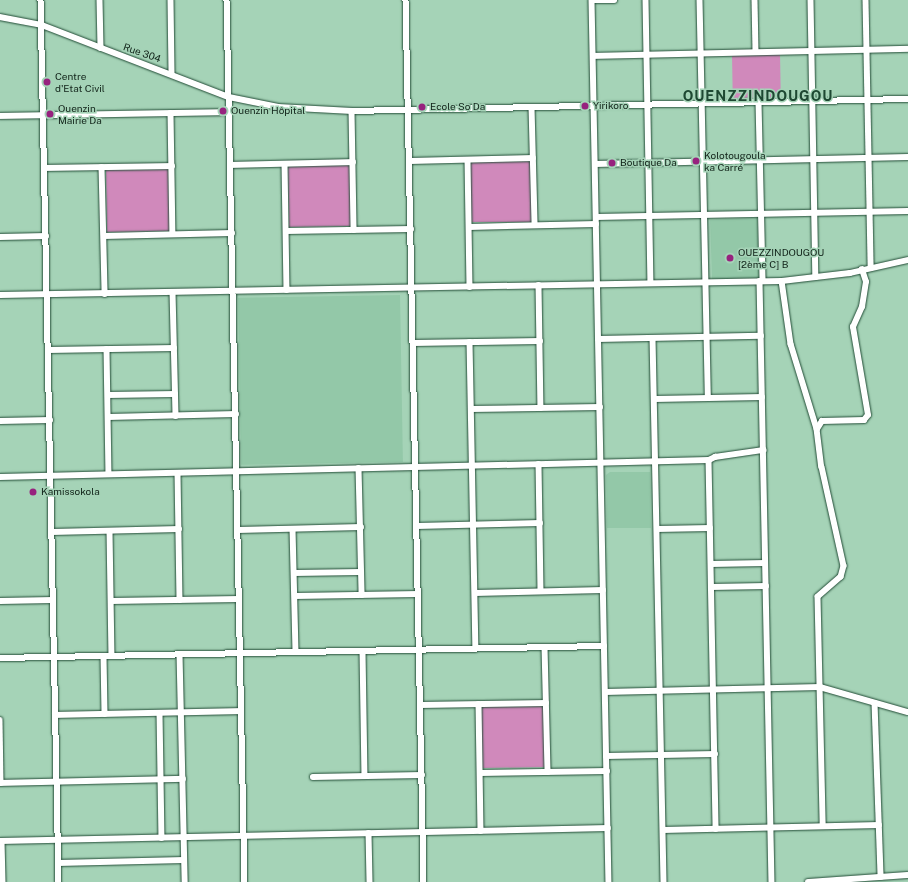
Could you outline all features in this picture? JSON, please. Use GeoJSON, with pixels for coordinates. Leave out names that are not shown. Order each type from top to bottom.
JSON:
{"type":"FeatureCollection","features":[{"type":"Feature","properties":{"kind":"street"},"geometry":{"type":"LineString","coordinates":[[41,0],[59,882]]}},
{"type":"Feature","properties":{"kind":"street"},"geometry":{"type":"LineString","coordinates":[[100,0],[101,48]]}},
{"type":"Feature","properties":{"kind":"street"},"geometry":{"type":"LineString","coordinates":[[171,0],[172,73]]}},
{"type":"Feature","properties":{"kind":"street"},"geometry":{"type":"LineString","coordinates":[[228,0],[245,882]]}},
{"type":"Feature","properties":{"kind":"street"},"geometry":{"type":"LineString","coordinates":[[406,0],[424,882]]}},
{"type":"Feature","properties":{"kind":"street"},"geometry":{"type":"LineString","coordinates":[[609,882],[592,0],[614,0]]}},
{"type":"Feature","properties":{"kind":"street"},"geometry":{"type":"LineString","coordinates":[[646,0],[651,283]]}},
{"type":"Feature","properties":{"kind":"street"},"geometry":{"type":"LineString","coordinates":[[700,0],[708,398]]}},
{"type":"Feature","properties":{"kind":"street"},"geometry":{"type":"LineString","coordinates":[[755,0],[756,52]]}},
{"type":"Feature","properties":{"kind":"street"},"geometry":{"type":"LineString","coordinates":[[811,0],[816,277]]}},
{"type":"Feature","properties":{"kind":"street"},"geometry":{"type":"LineString","coordinates":[[866,0],[871,268]]}},
{"type":"Feature","properties":{"kind":"street","name":"Rue 304"},"geometry":{"type":"LineString","coordinates":[[0,17],[42,25],[172,73],[229,97],[278,108],[352,111],[908,99]]}},
{"type":"Feature","properties":{"kind":"street"},"geometry":{"type":"LineString","coordinates":[[593,56],[908,49]]}},
{"type":"Feature","properties":{"kind":"street"},"geometry":{"type":"LineString","coordinates":[[759,102],[762,397],[772,882]]}},
{"type":"Feature","properties":{"kind":"street"},"geometry":{"type":"LineString","coordinates":[[532,107],[534,225]]}},
{"type":"Feature","properties":{"kind":"street"},"geometry":{"type":"LineString","coordinates":[[352,111],[354,230]]}},
{"type":"Feature","properties":{"kind":"street"},"geometry":{"type":"LineString","coordinates":[[0,116],[230,112]]}},
{"type":"Feature","properties":{"kind":"street"},"geometry":{"type":"LineString","coordinates":[[171,113],[173,234]]}},
{"type":"Feature","properties":{"kind":"street"},"geometry":{"type":"LineString","coordinates":[[595,164],[908,157]]}},
{"type":"Feature","properties":{"kind":"street"},"geometry":{"type":"LineString","coordinates":[[410,161],[533,158]]}},
{"type":"Feature","properties":{"kind":"street"},"geometry":{"type":"LineString","coordinates":[[468,160],[470,287]]}},
{"type":"Feature","properties":{"kind":"street"},"geometry":{"type":"LineString","coordinates":[[231,165],[353,162]]}},
{"type":"Feature","properties":{"kind":"street"},"geometry":{"type":"LineString","coordinates":[[285,164],[287,290]]}},
{"type":"Feature","properties":{"kind":"street"},"geometry":{"type":"LineString","coordinates":[[45,168],[172,166]]}},
{"type":"Feature","properties":{"kind":"street"},"geometry":{"type":"LineString","coordinates":[[102,167],[105,294]]}},
{"type":"Feature","properties":{"kind":"street"},"geometry":{"type":"LineString","coordinates":[[596,217],[908,211]]}},
{"type":"Feature","properties":{"kind":"street"},"geometry":{"type":"LineString","coordinates":[[469,227],[596,224]]}},
{"type":"Feature","properties":{"kind":"street"},"geometry":{"type":"LineString","coordinates":[[286,231],[411,229]]}},
{"type":"Feature","properties":{"kind":"street"},"geometry":{"type":"LineString","coordinates":[[104,236],[232,233]]}},
{"type":"Feature","properties":{"kind":"street"},"geometry":{"type":"LineString","coordinates":[[0,237],[46,236]]}},
{"type":"Feature","properties":{"kind":"street"},"geometry":{"type":"LineString","coordinates":[[0,295],[782,281],[862,270],[908,260]]}},
{"type":"Feature","properties":{"kind":"street"},"geometry":{"type":"LineString","coordinates":[[817,429],[822,421],[864,420],[868,415],[854,326],[862,307],[866,282],[862,270]]}},
{"type":"Feature","properties":{"kind":"street"},"geometry":{"type":"LineString","coordinates":[[782,281],[791,344],[817,429],[822,467],[844,566],[841,577],[818,597],[823,826]]}},
{"type":"Feature","properties":{"kind":"street"},"geometry":{"type":"LineString","coordinates":[[539,285],[541,408]]}},
{"type":"Feature","properties":{"kind":"street"},"geometry":{"type":"LineString","coordinates":[[173,292],[176,416]]}},
{"type":"Feature","properties":{"kind":"street"},"geometry":{"type":"LineString","coordinates":[[598,339],[761,336]]}},
{"type":"Feature","properties":{"kind":"street"},"geometry":{"type":"LineString","coordinates":[[653,338],[664,882]]}},
{"type":"Feature","properties":{"kind":"street"},"geometry":{"type":"LineString","coordinates":[[413,343],[540,340]]}},
{"type":"Feature","properties":{"kind":"street"},"geometry":{"type":"LineString","coordinates":[[470,342],[476,648]]}},
{"type":"Feature","properties":{"kind":"street"},"geometry":{"type":"LineString","coordinates":[[48,350],[174,348]]}},
{"type":"Feature","properties":{"kind":"street"},"geometry":{"type":"LineString","coordinates":[[107,349],[109,474]]}},
{"type":"Feature","properties":{"kind":"street"},"geometry":{"type":"LineString","coordinates":[[108,395],[175,394]]}},
{"type":"Feature","properties":{"kind":"street"},"geometry":{"type":"LineString","coordinates":[[655,399],[762,397]]}},
{"type":"Feature","properties":{"kind":"street"},"geometry":{"type":"LineString","coordinates":[[472,410],[600,407]]}},
{"type":"Feature","properties":{"kind":"street"},"geometry":{"type":"LineString","coordinates":[[108,417],[236,414]]}},
{"type":"Feature","properties":{"kind":"street"},"geometry":{"type":"LineString","coordinates":[[0,421],[50,420]]}},
{"type":"Feature","properties":{"kind":"street"},"geometry":{"type":"LineString","coordinates":[[0,477],[656,462],[709,460],[715,457],[763,450]]}},
{"type":"Feature","properties":{"kind":"street"},"geometry":{"type":"LineString","coordinates":[[709,460],[716,828]]}},
{"type":"Feature","properties":{"kind":"street"},"geometry":{"type":"LineString","coordinates":[[539,464],[541,591]]}},
{"type":"Feature","properties":{"kind":"street"},"geometry":{"type":"LineString","coordinates":[[360,468],[362,595]]}},
{"type":"Feature","properties":{"kind":"street"},"geometry":{"type":"LineString","coordinates":[[178,473],[180,600]]}},
{"type":"Feature","properties":{"kind":"street"},"geometry":{"type":"LineString","coordinates":[[417,526],[540,523]]}},
{"type":"Feature","properties":{"kind":"street"},"geometry":{"type":"LineString","coordinates":[[238,530],[361,527]]}},
{"type":"Feature","properties":{"kind":"street"},"geometry":{"type":"LineString","coordinates":[[293,528],[296,652]]}},
{"type":"Feature","properties":{"kind":"street"},"geometry":{"type":"LineString","coordinates":[[657,529],[710,528]]}},
{"type":"Feature","properties":{"kind":"street"},"geometry":{"type":"LineString","coordinates":[[52,532],[179,529]]}},
{"type":"Feature","properties":{"kind":"street"},"geometry":{"type":"LineString","coordinates":[[110,531],[112,656]]}},
{"type":"Feature","properties":{"kind":"street"},"geometry":{"type":"LineString","coordinates":[[711,564],[765,563]]}},
{"type":"Feature","properties":{"kind":"street"},"geometry":{"type":"LineString","coordinates":[[294,573],[362,572]]}},
{"type":"Feature","properties":{"kind":"street"},"geometry":{"type":"LineString","coordinates":[[711,587],[766,586]]}},
{"type":"Feature","properties":{"kind":"street"},"geometry":{"type":"LineString","coordinates":[[475,592],[603,590]]}},
{"type":"Feature","properties":{"kind":"street"},"geometry":{"type":"LineString","coordinates":[[295,596],[418,594]]}},
{"type":"Feature","properties":{"kind":"street"},"geometry":{"type":"LineString","coordinates":[[111,601],[239,599]]}},
{"type":"Feature","properties":{"kind":"street"},"geometry":{"type":"LineString","coordinates":[[0,601],[53,600]]}},
{"type":"Feature","properties":{"kind":"street"},"geometry":{"type":"LineString","coordinates":[[0,658],[604,646]]}},
{"type":"Feature","properties":{"kind":"street"},"geometry":{"type":"LineString","coordinates":[[545,647],[548,772]]}},
{"type":"Feature","properties":{"kind":"street"},"geometry":{"type":"LineString","coordinates":[[363,651],[365,776]]}},
{"type":"Feature","properties":{"kind":"street"},"geometry":{"type":"LineString","coordinates":[[180,654],[185,882]]}},
{"type":"Feature","properties":{"kind":"street"},"geometry":{"type":"LineString","coordinates":[[104,656],[105,714]]}},
{"type":"Feature","properties":{"kind":"street"},"geometry":{"type":"LineString","coordinates":[[605,692],[820,687],[908,712]]}},
{"type":"Feature","properties":{"kind":"street"},"geometry":{"type":"LineString","coordinates":[[420,706],[546,703]]}},
{"type":"Feature","properties":{"kind":"street"},"geometry":{"type":"LineString","coordinates":[[875,703],[881,877]]}},
{"type":"Feature","properties":{"kind":"street"},"geometry":{"type":"LineString","coordinates":[[479,704],[481,831]]}},
{"type":"Feature","properties":{"kind":"street"},"geometry":{"type":"LineString","coordinates":[[55,715],[241,711]]}},
{"type":"Feature","properties":{"kind":"street"},"geometry":{"type":"LineString","coordinates":[[160,713],[162,838]]}},
{"type":"Feature","properties":{"kind":"street"},"geometry":{"type":"LineString","coordinates":[[0,720],[1,783],[183,779]]}},
{"type":"Feature","properties":{"kind":"street"},"geometry":{"type":"LineString","coordinates":[[606,756],[715,754]]}},
{"type":"Feature","properties":{"kind":"street"},"geometry":{"type":"LineString","coordinates":[[480,773],[607,771]]}},
{"type":"Feature","properties":{"kind":"street"},"geometry":{"type":"LineString","coordinates":[[313,777],[422,775]]}},
{"type":"Feature","properties":{"kind":"street"},"geometry":{"type":"LineString","coordinates":[[663,830],[879,825]]}},
{"type":"Feature","properties":{"kind":"street"},"geometry":{"type":"LineString","coordinates":[[3,882],[1,841],[608,828]]}},
{"type":"Feature","properties":{"kind":"street"},"geometry":{"type":"LineString","coordinates":[[369,833],[370,882]]}},
{"type":"Feature","properties":{"kind":"street"},"geometry":{"type":"LineString","coordinates":[[58,863],[184,860]]}},
{"type":"Feature","properties":{"kind":"street"},"geometry":{"type":"LineString","coordinates":[[808,882],[908,875]]}},
{"type":"Feature","properties":{"kind":"shaded area"},"geometry":{"type":"Polygon","coordinates":[[[780,53],[781,100],[733,101],[732,54],[780,53]]]}},
{"type":"Feature","properties":{"kind":"shaded area"},"geometry":{"type":"Polygon","coordinates":[[[469,160],[533,160],[533,222],[469,222],[469,160]]]}},
{"type":"Feature","properties":{"kind":"shaded area"},"geometry":{"type":"Polygon","coordinates":[[[351,164],[352,226],[289,227],[288,165],[351,164]]]}},
{"type":"Feature","properties":{"kind":"shaded area"},"geometry":{"type":"Polygon","coordinates":[[[169,169],[170,231],[107,232],[106,170],[169,169]]]}},
{"type":"Feature","properties":{"kind":"shaded area"},"geometry":{"type":"Polygon","coordinates":[[[757,218],[759,278],[712,280],[710,220],[757,218]]]}},
{"type":"Feature","properties":{"kind":"shaded area"},"geometry":{"type":"Polygon","coordinates":[[[400,295],[403,462],[241,465],[238,298],[400,295]]]}},
{"type":"Feature","properties":{"kind":"shaded area"},"geometry":{"type":"Polygon","coordinates":[[[610,472],[650,472],[651,528],[607,528],[606,475],[610,472]]]}},
{"type":"Feature","properties":{"kind":"shaded area"},"geometry":{"type":"Polygon","coordinates":[[[545,705],[546,767],[482,768],[481,706],[545,705]]]}},
{"type":"Feature","properties":{"kind":"place","name":"Centre d'Etat Civil"},"geometry":{"type":"Point","coordinates":[47,82]}},
{"type":"Feature","properties":{"kind":"place","name":"Yirikoro"},"geometry":{"type":"Point","coordinates":[585,106]}},
{"type":"Feature","properties":{"kind":"place","name":"Ecole So Da"},"geometry":{"type":"Point","coordinates":[422,107]}},
{"type":"Feature","properties":{"kind":"place","name":"Ouenzin Hôpital"},"geometry":{"type":"Point","coordinates":[223,111]}},
{"type":"Feature","properties":{"kind":"place","name":"Ouenzin Mairie Da"},"geometry":{"type":"Point","coordinates":[50,114]}},
{"type":"Feature","properties":{"kind":"place","name":"Kolotougoula ka Carré"},"geometry":{"type":"Point","coordinates":[696,161]}},
{"type":"Feature","properties":{"kind":"place","name":"Boutique Da"},"geometry":{"type":"Point","coordinates":[612,163]}},
{"type":"Feature","properties":{"kind":"place","name":"OUEZZINDOUGOU [2ème C] B"},"geometry":{"type":"Point","coordinates":[730,258]}},
{"type":"Feature","properties":{"kind":"place","name":"Kamissokola"},"geometry":{"type":"Point","coordinates":[33,492]}},
{"type":"Feature","properties":{"kind":"district","name":"OUENZZINDOUGOU"},"geometry":{"type":"Point","coordinates":[758,96]}}]}
